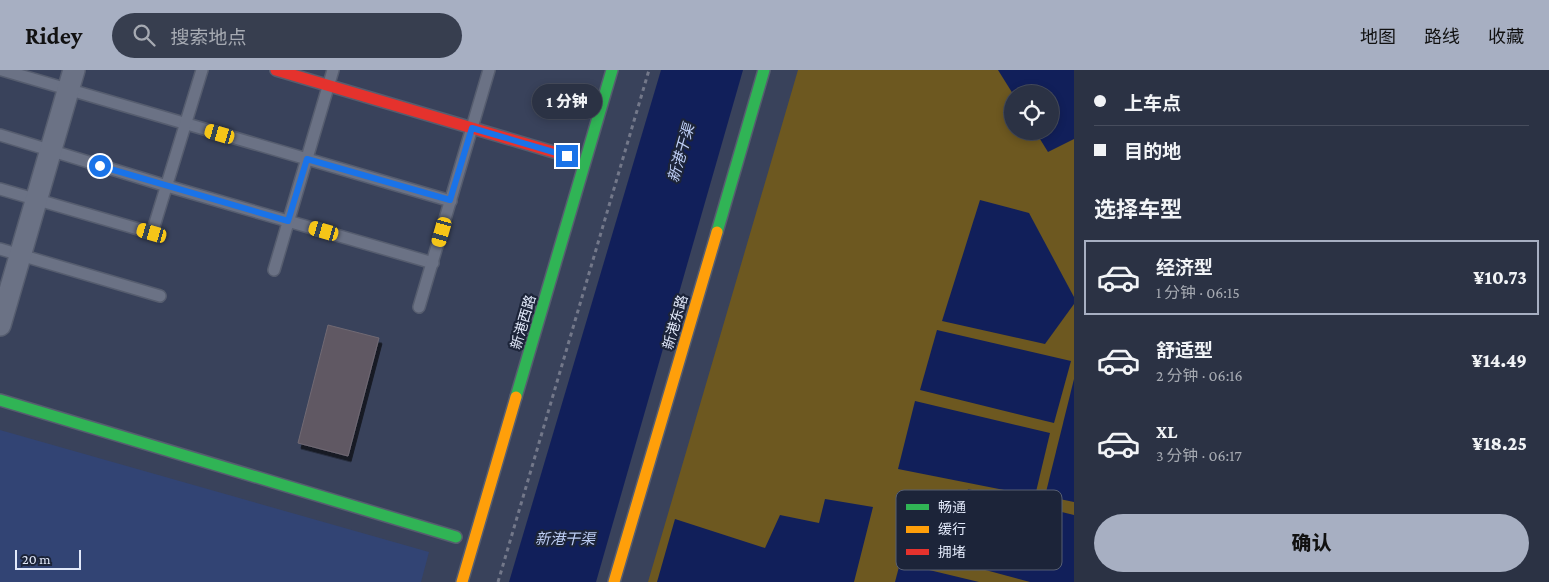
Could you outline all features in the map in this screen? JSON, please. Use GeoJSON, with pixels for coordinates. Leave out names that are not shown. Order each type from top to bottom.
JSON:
{"type":"FeatureCollection","features":[{"type":"Feature","properties":{"kind":"main road"},"geometry":{"type":"LineString","coordinates":[[276,70],[567,156]]}},
{"type":"Feature","properties":{"kind":"main road","name":"新港西路"},"geometry":{"type":"LineString","coordinates":[[462,582],[612,70]]}},
{"type":"Feature","properties":{"kind":"main road","name":"新港东路"},"geometry":{"type":"LineString","coordinates":[[614,582],[764,70]]}},
{"type":"Feature","properties":{"kind":"main road"},"geometry":{"type":"LineString","coordinates":[[0,400],[456,537]]}},
{"type":"Feature","properties":{"kind":"street"},"geometry":{"type":"LineString","coordinates":[[0,325],[10,252],[35,199],[71,80]]}},
{"type":"Feature","properties":{"kind":"lane"},"geometry":{"type":"LineString","coordinates":[[2,70],[71,80],[186,125],[450,200]]}},
{"type":"Feature","properties":{"kind":"lane"},"geometry":{"type":"LineString","coordinates":[[0,189],[152,233],[202,70]]}},
{"type":"Feature","properties":{"kind":"lane"},"geometry":{"type":"LineString","coordinates":[[274,270],[333,70]]}},
{"type":"Feature","properties":{"kind":"lane"},"geometry":{"type":"LineString","coordinates":[[419,307],[489,70]]}},
{"type":"Feature","properties":{"kind":"lane"},"geometry":{"type":"LineString","coordinates":[[0,136],[432,262]]}},
{"type":"Feature","properties":{"kind":"lane"},"geometry":{"type":"LineString","coordinates":[[10,252],[160,296]]}},
{"type":"Feature","properties":{"kind":"path"},"geometry":{"type":"LineString","coordinates":[[498,582],[649,70]]}},
{"type":"Feature","properties":{"kind":"shaded area"},"geometry":{"type":"Polygon","coordinates":[[[798,70],[1074,70],[1074,582],[648,582],[798,70]]]}},
{"type":"Feature","properties":{"kind":"shaded area"},"geometry":{"type":"Polygon","coordinates":[[[0,430],[429,552],[421,582],[0,582],[0,430]]]}},
{"type":"Feature","properties":{"kind":"water","name":"新港干渠"},"geometry":{"type":"Polygon","coordinates":[[[661,70],[743,70],[596,582],[509,582],[661,70]]]}},
{"type":"Feature","properties":{"kind":"water"},"geometry":{"type":"Polygon","coordinates":[[[998,70],[1074,70],[1074,139],[1048,152],[1041,140],[1059,140],[1059,85],[1007,85],[998,70]]]}},
{"type":"Feature","properties":{"kind":"water"},"geometry":{"type":"Polygon","coordinates":[[[980,200],[1029,213],[1074,297],[1074,304],[1045,344],[942,321],[980,200]]]}},
{"type":"Feature","properties":{"kind":"water"},"geometry":{"type":"Polygon","coordinates":[[[937,330],[1071,361],[1054,423],[920,390],[937,330]]]}},
{"type":"Feature","properties":{"kind":"water"},"geometry":{"type":"Polygon","coordinates":[[[1074,379],[1074,502],[1062,500],[1062,490],[1046,490],[1074,379]]]}},
{"type":"Feature","properties":{"kind":"water"},"geometry":{"type":"Polygon","coordinates":[[[915,401],[1050,433],[1036,490],[1005,490],[898,469],[915,401]]]}},
{"type":"Feature","properties":{"kind":"water"},"geometry":{"type":"Polygon","coordinates":[[[825,499],[873,507],[854,582],[657,582],[675,519],[765,548],[780,515],[819,523],[825,499]]]}},
{"type":"Feature","properties":{"kind":"water"},"geometry":{"type":"Polygon","coordinates":[[[1062,512],[1074,515],[1074,582],[1030,582],[985,570],[1062,570],[1062,512]]]}},
{"type":"Feature","properties":{"kind":"water"},"geometry":{"type":"Polygon","coordinates":[[[898,570],[929,570],[979,582],[895,582],[898,570]]]}},
{"type":"Feature","properties":{"kind":"building"},"geometry":{"type":"Polygon","coordinates":[[[328,325],[379,338],[348,456],[298,443],[328,325]]]}},
{"type":"Feature","properties":{"kind":"traffic: fast"},"geometry":{"type":"LineString","coordinates":[[516,397],[612,70]]}},
{"type":"Feature","properties":{"kind":"traffic: fast"},"geometry":{"type":"LineString","coordinates":[[717,232],[764,70]]}},
{"type":"Feature","properties":{"kind":"traffic: fast"},"geometry":{"type":"LineString","coordinates":[[0,400],[456,537]]}},
{"type":"Feature","properties":{"kind":"traffic: slow"},"geometry":{"type":"LineString","coordinates":[[614,582],[717,232]]}},
{"type":"Feature","properties":{"kind":"traffic: slow"},"geometry":{"type":"LineString","coordinates":[[462,582],[516,397]]}},
{"type":"Feature","properties":{"kind":"traffic: jam"},"geometry":{"type":"LineString","coordinates":[[276,70],[567,156]]}},
{"type":"Feature","properties":{"kind":"route"},"geometry":{"type":"LineString","coordinates":[[100,166],[288,221],[307,159],[450,200],[472,128],[567,156]]}}]}
